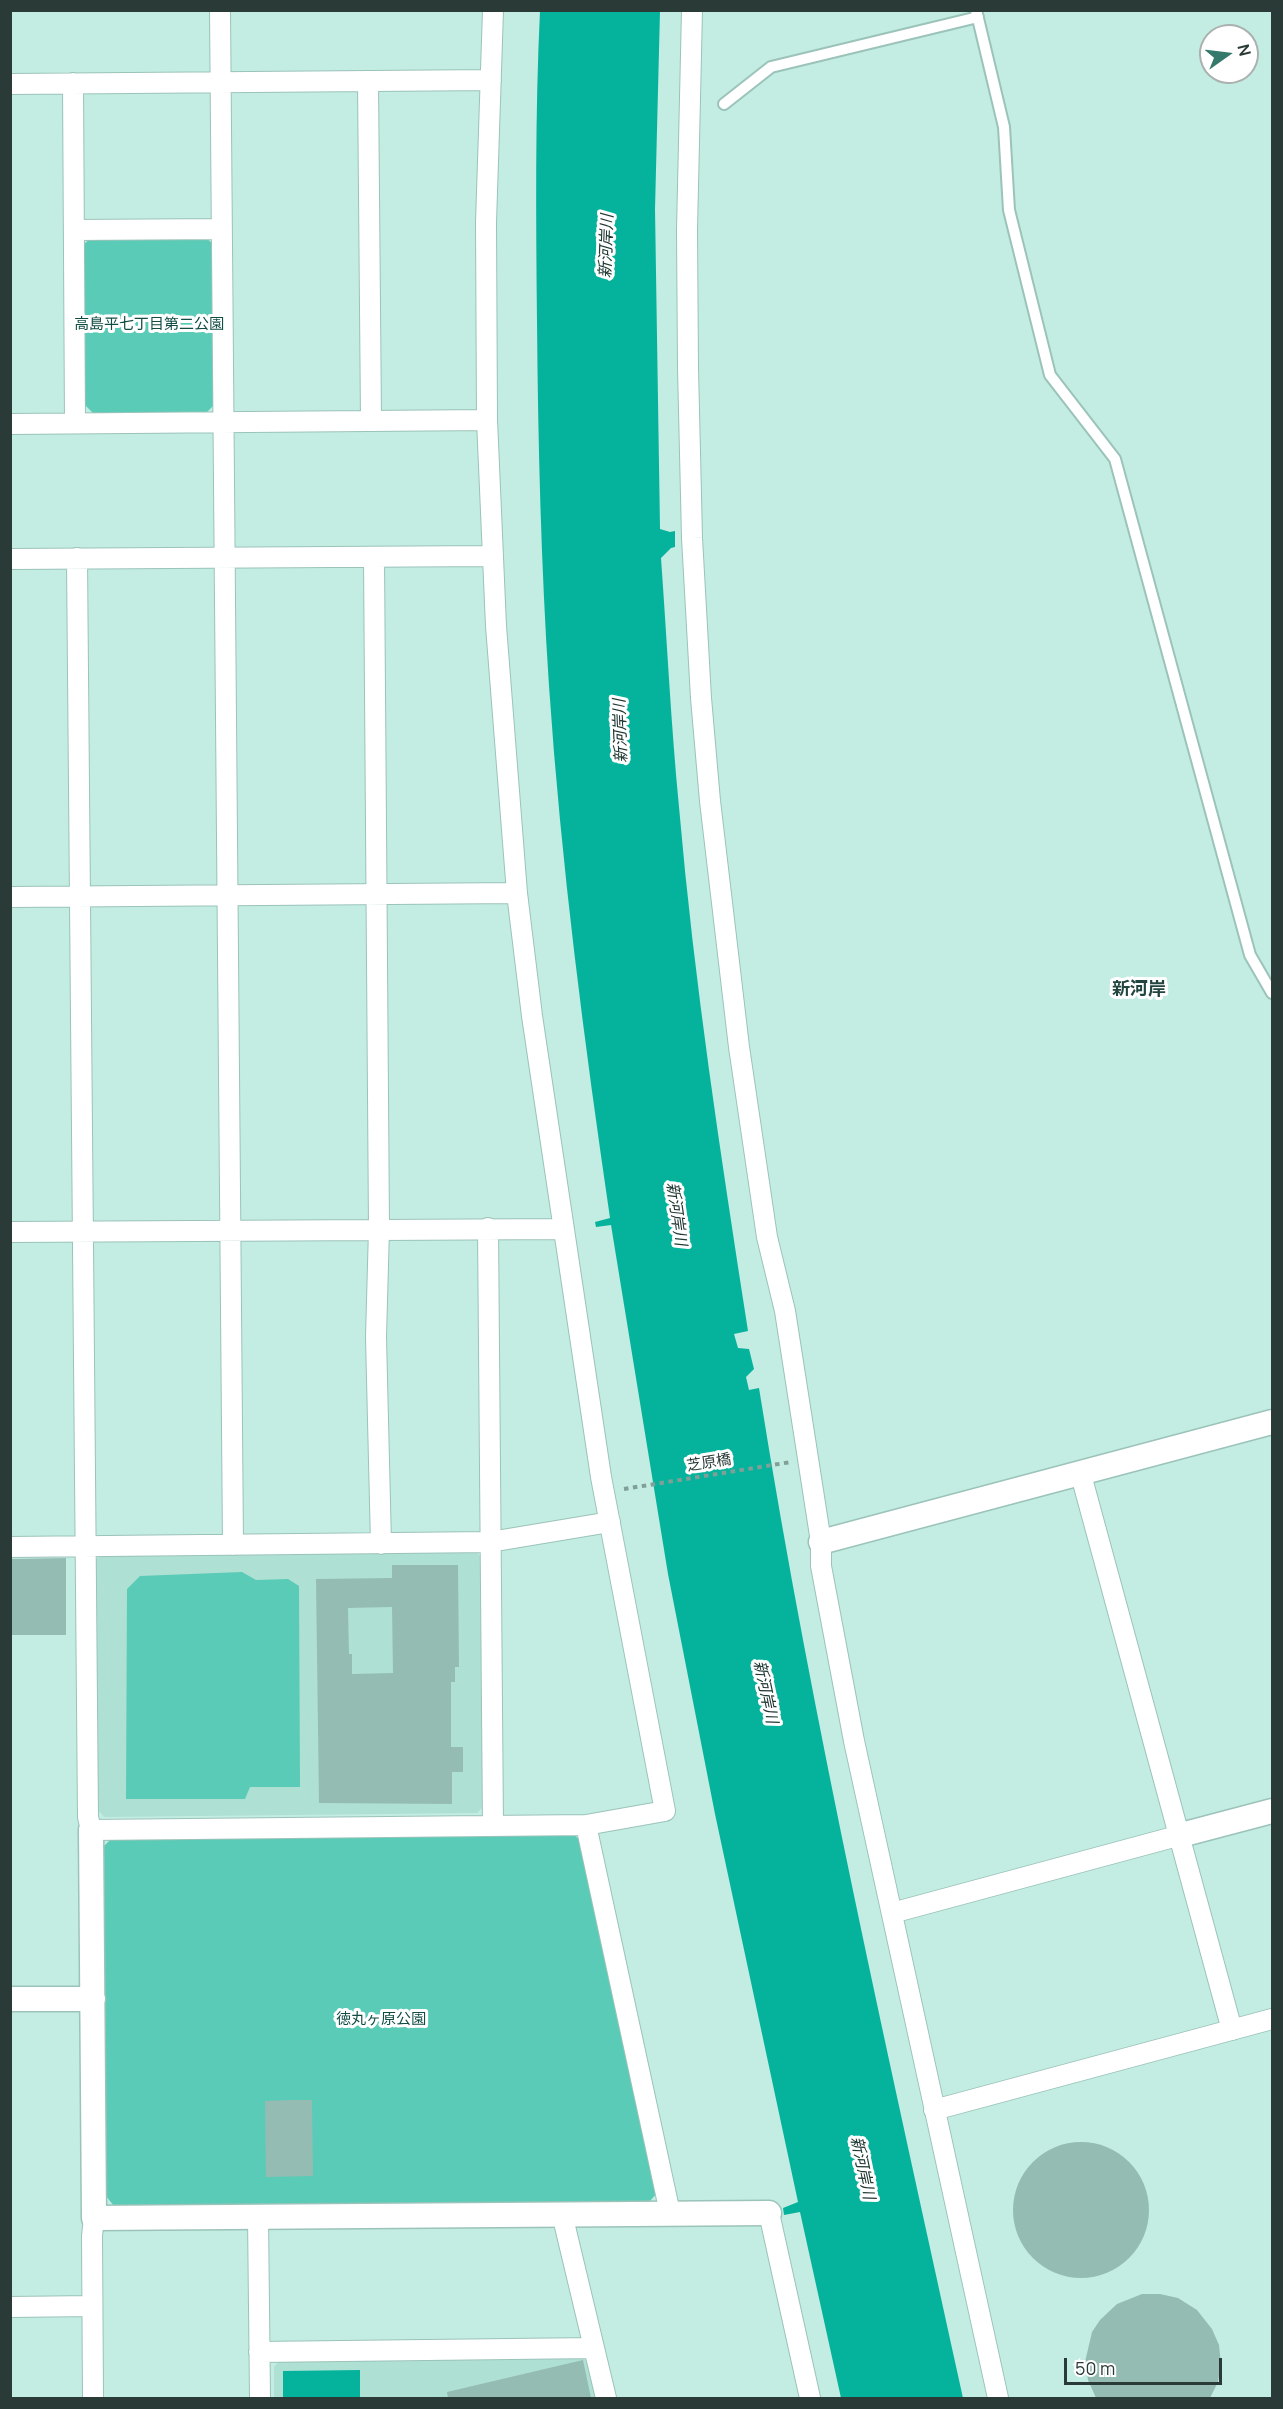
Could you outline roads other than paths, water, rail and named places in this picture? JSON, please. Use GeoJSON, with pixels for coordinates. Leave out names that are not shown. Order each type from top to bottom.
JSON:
{"type":"FeatureCollection","features":[{"type":"Feature","properties":{"kind":"street"},"geometry":{"type":"LineString","coordinates":[[220,10],[233,1545]]}},
{"type":"Feature","properties":{"kind":"street"},"geometry":{"type":"LineString","coordinates":[[91,1830],[586,1825],[665,1811],[601,1477],[532,1016],[518,893],[496,626],[487,420],[486,222],[493,10]]}},
{"type":"Feature","properties":{"kind":"street"},"geometry":{"type":"LineString","coordinates":[[693,10],[687,230],[692,538],[701,698],[710,801],[739,1047],[767,1237],[785,1311],[821,1542],[821,1566],[892,1913],[998,2398]]}},
{"type":"Feature","properties":{"kind":"street"},"geometry":{"type":"LineString","coordinates":[[10,84],[491,80]]}},
{"type":"Feature","properties":{"kind":"street"},"geometry":{"type":"LineString","coordinates":[[368,81],[371,420]]}},
{"type":"Feature","properties":{"kind":"street"},"geometry":{"type":"LineString","coordinates":[[73,83],[75,423]]}},
{"type":"Feature","properties":{"kind":"street"},"geometry":{"type":"LineString","coordinates":[[75,230],[221,229]]}},
{"type":"Feature","properties":{"kind":"street"},"geometry":{"type":"LineString","coordinates":[[10,424],[487,420]]}},
{"type":"Feature","properties":{"kind":"street"},"geometry":{"type":"LineString","coordinates":[[10,559],[492,556]]}},
{"type":"Feature","properties":{"kind":"street"},"geometry":{"type":"LineString","coordinates":[[77,558],[88,1817],[91,1830],[93,1999],[93,2398]]}},
{"type":"Feature","properties":{"kind":"street"},"geometry":{"type":"LineString","coordinates":[[374,558],[379,1229],[376,1337],[381,1544]]}},
{"type":"Feature","properties":{"kind":"street"},"geometry":{"type":"LineString","coordinates":[[10,897],[518,893]]}},
{"type":"Feature","properties":{"kind":"street"},"geometry":{"type":"LineString","coordinates":[[488,1228],[493,1826]]}},
{"type":"Feature","properties":{"kind":"street"},"geometry":{"type":"LineString","coordinates":[[10,1232],[564,1228]]}},
{"type":"Feature","properties":{"kind":"street"},"geometry":{"type":"LineString","coordinates":[[821,1542],[1272,1422]]}},
{"type":"Feature","properties":{"kind":"street"},"geometry":{"type":"LineString","coordinates":[[1081,1474],[1232,2030]]}},
{"type":"Feature","properties":{"kind":"street"},"geometry":{"type":"LineString","coordinates":[[10,1547],[490,1542],[610,1522]]}},
{"type":"Feature","properties":{"kind":"street"},"geometry":{"type":"LineString","coordinates":[[892,1913],[1272,1811]]}},
{"type":"Feature","properties":{"kind":"street"},"geometry":{"type":"LineString","coordinates":[[586,1825],[670,2213]]}},
{"type":"Feature","properties":{"kind":"street"},"geometry":{"type":"LineString","coordinates":[[10,1999],[93,1999]]}},
{"type":"Feature","properties":{"kind":"street"},"geometry":{"type":"LineString","coordinates":[[934,2110],[1272,2019]]}},
{"type":"Feature","properties":{"kind":"street"},"geometry":{"type":"LineString","coordinates":[[94,2218],[769,2213],[810,2398]]}},
{"type":"Feature","properties":{"kind":"street"},"geometry":{"type":"LineString","coordinates":[[562,2214],[606,2398]]}},
{"type":"Feature","properties":{"kind":"street"},"geometry":{"type":"LineString","coordinates":[[258,2216],[260,2398]]}},
{"type":"Feature","properties":{"kind":"street"},"geometry":{"type":"LineString","coordinates":[[10,2307],[92,2306]]}},
{"type":"Feature","properties":{"kind":"street"},"geometry":{"type":"LineString","coordinates":[[259,2352],[594,2348]]}},
{"type":"Feature","properties":{"kind":"lane"},"geometry":{"type":"LineString","coordinates":[[724,104],[771,67],[978,13],[1004,127],[1009,210],[1050,375],[1115,459],[1250,955],[1272,993]]}},
{"type":"Feature","properties":{"kind":"water","name":"新河岸川"},"geometry":{"type":"Polygon","coordinates":[[[540,11],[660,11],[655,209],[660,529],[675,531],[675,547],[661,558],[676,776],[692,938],[718,1135],[748,1331],[734,1334],[738,1348],[749,1349],[754,1369],[746,1377],[749,1390],[759,1388],[803,1642],[828,1768],[963,2398],[841,2398],[800,2212],[784,2215],[783,2208],[798,2202],[715,1814],[668,1574],[611,1225],[596,1227],[595,1222],[610,1218],[582,1019],[567,886],[554,753],[544,595],[539,458],[536,243],[540,11]]]}},
{"type":"Feature","properties":{"kind":"water"},"geometry":{"type":"Polygon","coordinates":[[[360,2370],[360,2398],[283,2398],[283,2371],[360,2370]]]}},
{"type":"Feature","properties":{"kind":"district","name":"新河岸"},"geometry":{"type":"Point","coordinates":[1139,990]}},
{"type":"Feature","properties":{"kind":"park label","name":"高島平七丁目第二公園"},"geometry":{"type":"Point","coordinates":[149,325]}},
{"type":"Feature","properties":{"kind":"park label","name":"徳丸ヶ原公園"},"geometry":{"type":"Point","coordinates":[381,2020]}}]}
